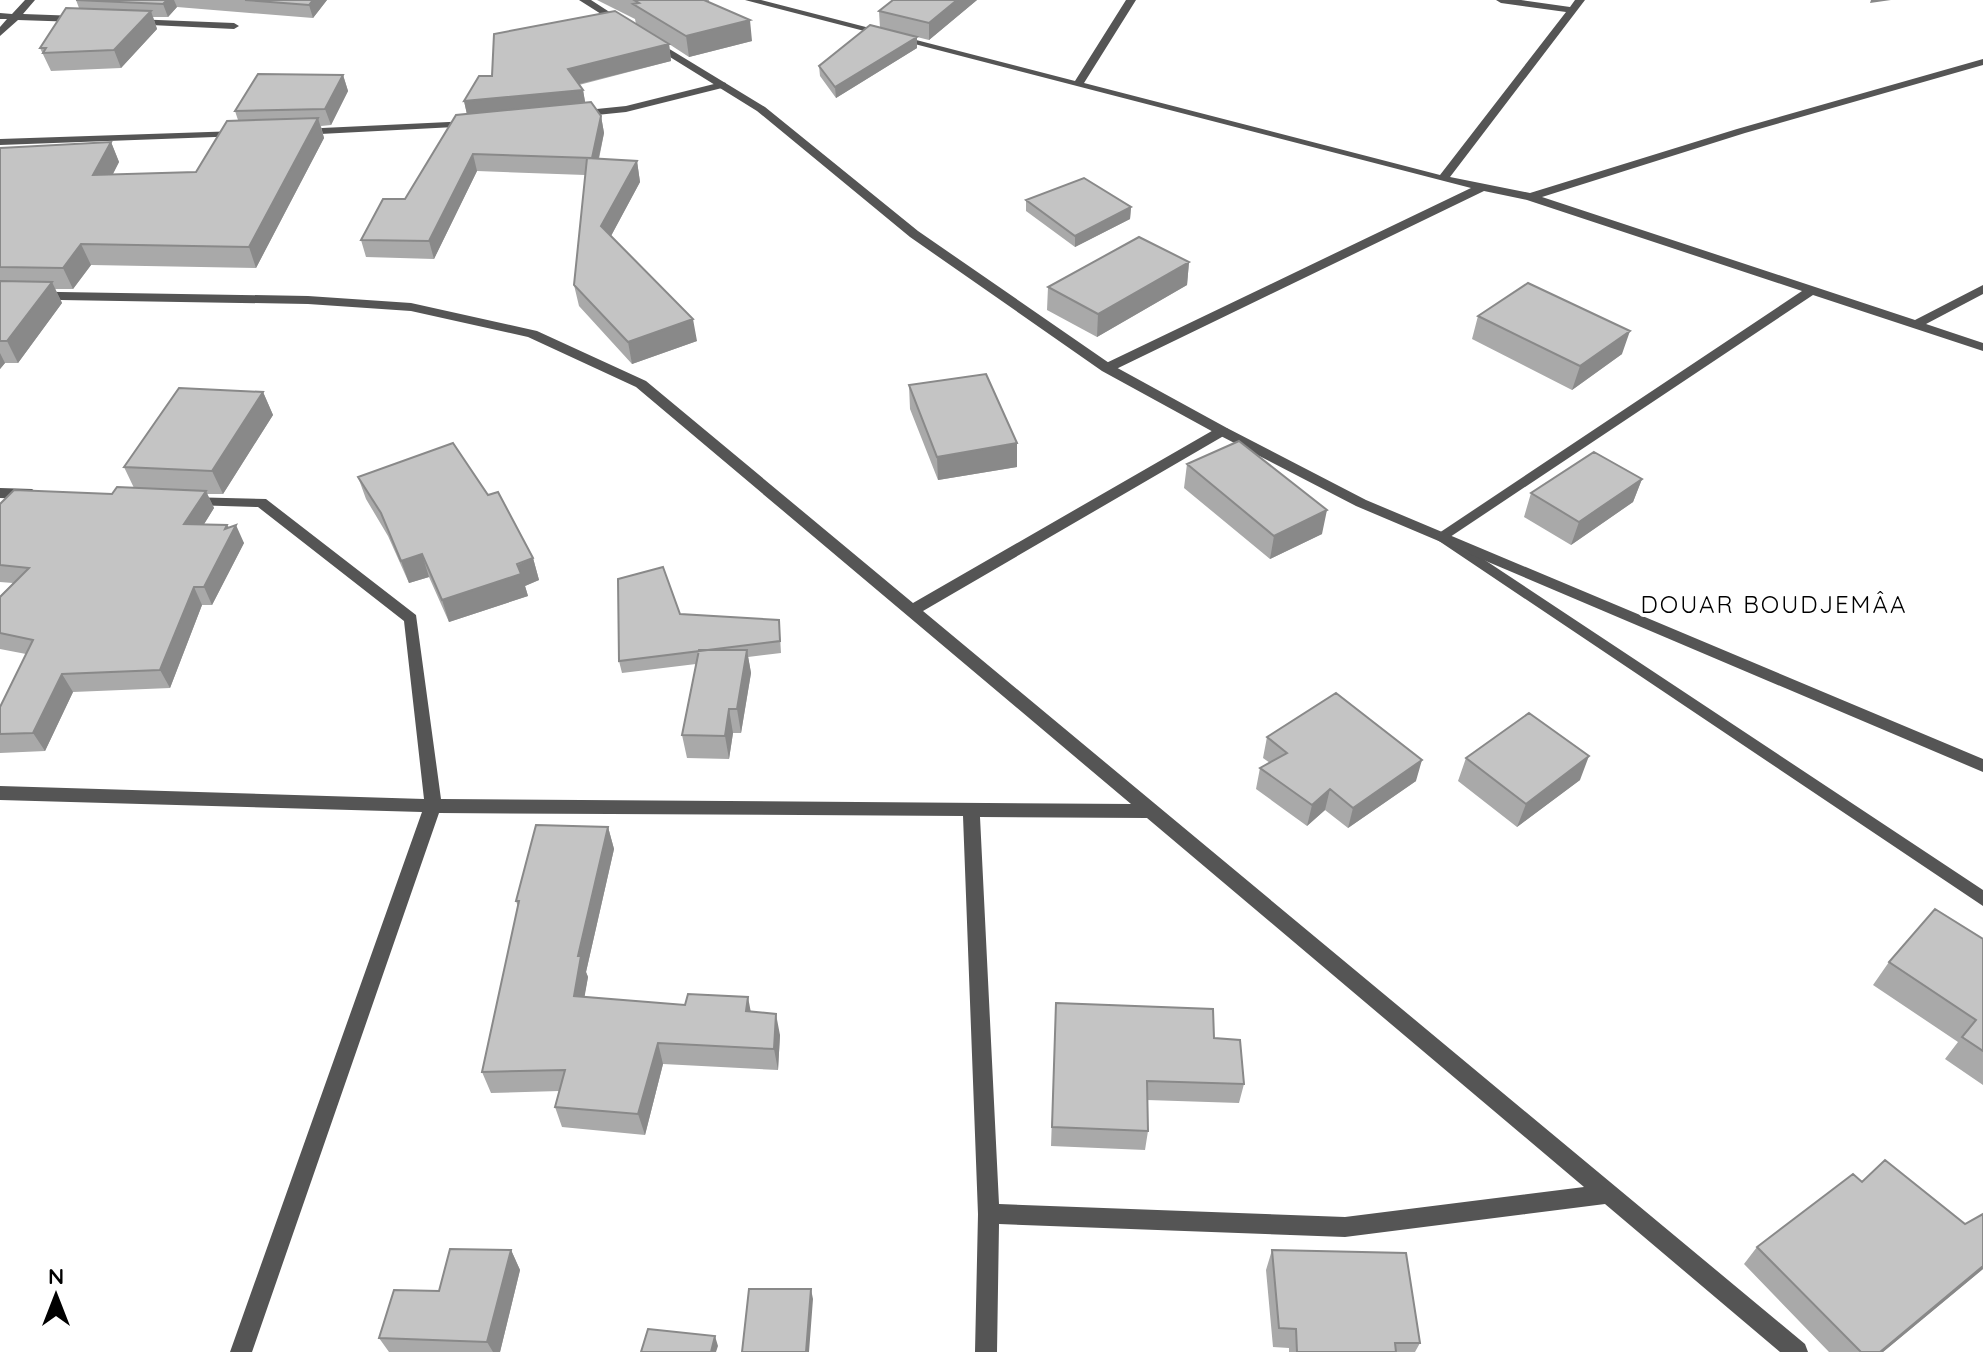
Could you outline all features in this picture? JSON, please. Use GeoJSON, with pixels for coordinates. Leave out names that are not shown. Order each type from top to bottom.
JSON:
{"type":"FeatureCollection","features":[{"type":"Feature","properties":{"kind":"street"},"geometry":{"type":"LineString","coordinates":[[0,33],[30,0]]}},
{"type":"Feature","properties":{"kind":"street"},"geometry":{"type":"LineString","coordinates":[[584,0],[632,29]]}},
{"type":"Feature","properties":{"kind":"street"},"geometry":{"type":"LineString","coordinates":[[750,0],[1443,179],[1530,197],[1983,347]]}},
{"type":"Feature","properties":{"kind":"street"},"geometry":{"type":"LineString","coordinates":[[1078,84],[1131,0]]}},
{"type":"Feature","properties":{"kind":"street"},"geometry":{"type":"LineString","coordinates":[[1501,0],[1572,10]]}},
{"type":"Feature","properties":{"kind":"street"},"geometry":{"type":"LineString","coordinates":[[1443,179],[1580,0]]}},
{"type":"Feature","properties":{"kind":"street"},"geometry":{"type":"LineString","coordinates":[[0,16],[93,20]]}},
{"type":"Feature","properties":{"kind":"street"},"geometry":{"type":"LineString","coordinates":[[124,21],[234,26]]}},
{"type":"Feature","properties":{"kind":"street"},"geometry":{"type":"LineString","coordinates":[[645,37],[761,109],[914,234],[1107,368],[1222,431],[1361,503],[1983,766]]}},
{"type":"Feature","properties":{"kind":"street"},"geometry":{"type":"LineString","coordinates":[[1530,197],[1741,131],[1983,62]]}},
{"type":"Feature","properties":{"kind":"street"},"geometry":{"type":"LineString","coordinates":[[562,115],[626,109],[722,85]]}},
{"type":"Feature","properties":{"kind":"street"},"geometry":{"type":"LineString","coordinates":[[295,133],[435,128],[483,123]]}},
{"type":"Feature","properties":{"kind":"street"},"geometry":{"type":"LineString","coordinates":[[0,142],[249,134]]}},
{"type":"Feature","properties":{"kind":"street"},"geometry":{"type":"LineString","coordinates":[[1107,368],[1483,187]]}},
{"type":"Feature","properties":{"kind":"street"},"geometry":{"type":"LineString","coordinates":[[1915,325],[1983,289]]}},
{"type":"Feature","properties":{"kind":"street"},"geometry":{"type":"LineString","coordinates":[[1440,537],[1812,290]]}},
{"type":"Feature","properties":{"kind":"street"},"geometry":{"type":"LineString","coordinates":[[0,295],[308,300],[411,307],[532,334],[641,384],[1797,1352]]}},
{"type":"Feature","properties":{"kind":"street"},"geometry":{"type":"LineString","coordinates":[[911,611],[1222,431]]}},
{"type":"Feature","properties":{"kind":"street"},"geometry":{"type":"LineString","coordinates":[[0,493],[46,495]]}},
{"type":"Feature","properties":{"kind":"street"},"geometry":{"type":"LineString","coordinates":[[169,499],[261,502],[411,619],[433,806],[241,1352]]}},
{"type":"Feature","properties":{"kind":"street"},"geometry":{"type":"LineString","coordinates":[[1440,537],[1983,899]]}},
{"type":"Feature","properties":{"kind":"street"},"geometry":{"type":"LineString","coordinates":[[0,793],[433,806],[1148,811]]}},
{"type":"Feature","properties":{"kind":"street"},"geometry":{"type":"LineString","coordinates":[[971,808],[989,1214],[986,1352]]}},
{"type":"Feature","properties":{"kind":"street"},"geometry":{"type":"LineString","coordinates":[[989,1214],[1345,1227],[1608,1194]]}},
{"type":"Feature","properties":{"kind":"building"},"geometry":{"type":"Polygon","coordinates":[[[76,0],[167,0],[163,4],[76,0]]]}},
{"type":"Feature","properties":{"kind":"building"},"geometry":{"type":"Polygon","coordinates":[[[245,0],[313,0],[309,5],[245,0]]]}},
{"type":"Feature","properties":{"kind":"building"},"geometry":{"type":"Polygon","coordinates":[[[634,0],[704,0],[750,20],[686,36],[633,4],[639,3],[634,0]]]}},
{"type":"Feature","properties":{"kind":"building"},"geometry":{"type":"Polygon","coordinates":[[[893,0],[957,0],[929,23],[879,11],[893,0]]]}},
{"type":"Feature","properties":{"kind":"building"},"geometry":{"type":"Polygon","coordinates":[[[66,8],[151,11],[114,50],[43,53],[46,48],[40,48],[66,8]]]}},
{"type":"Feature","properties":{"kind":"building"},"geometry":{"type":"Polygon","coordinates":[[[615,11],[669,44],[568,69],[583,90],[464,101],[479,76],[492,76],[494,34],[615,11]]]}},
{"type":"Feature","properties":{"kind":"building"},"geometry":{"type":"Polygon","coordinates":[[[870,25],[917,37],[835,87],[819,66],[870,25]]]}},
{"type":"Feature","properties":{"kind":"building"},"geometry":{"type":"Polygon","coordinates":[[[258,74],[343,75],[325,109],[235,111],[258,74]]]}},
{"type":"Feature","properties":{"kind":"building"},"geometry":{"type":"Polygon","coordinates":[[[591,102],[601,116],[592,158],[473,154],[429,241],[361,240],[383,199],[405,199],[456,115],[591,102]]]}},
{"type":"Feature","properties":{"kind":"building"},"geometry":{"type":"Polygon","coordinates":[[[318,118],[249,247],[81,244],[63,268],[0,267],[0,148],[111,142],[93,175],[196,172],[227,121],[318,118]]]}},
{"type":"Feature","properties":{"kind":"building"},"geometry":{"type":"Polygon","coordinates":[[[587,158],[637,161],[601,226],[693,319],[628,342],[574,285],[587,158]]]}},
{"type":"Feature","properties":{"kind":"building"},"geometry":{"type":"Polygon","coordinates":[[[1084,178],[1131,207],[1075,236],[1026,200],[1084,178]]]}},
{"type":"Feature","properties":{"kind":"building"},"geometry":{"type":"Polygon","coordinates":[[[1139,237],[1189,262],[1098,314],[1048,287],[1139,237]]]}},
{"type":"Feature","properties":{"kind":"building"},"geometry":{"type":"Polygon","coordinates":[[[0,281],[52,282],[7,341],[0,341],[0,281]]]}},
{"type":"Feature","properties":{"kind":"building"},"geometry":{"type":"Polygon","coordinates":[[[1528,283],[1630,331],[1580,366],[1478,316],[1528,283]]]}},
{"type":"Feature","properties":{"kind":"building"},"geometry":{"type":"Polygon","coordinates":[[[986,374],[1017,443],[937,457],[909,385],[986,374]]]}},
{"type":"Feature","properties":{"kind":"building"},"geometry":{"type":"Polygon","coordinates":[[[179,388],[263,392],[212,471],[124,467],[179,388]]]}},
{"type":"Feature","properties":{"kind":"building"},"geometry":{"type":"Polygon","coordinates":[[[1239,441],[1327,510],[1274,536],[1187,464],[1239,441]]]}},
{"type":"Feature","properties":{"kind":"building"},"geometry":{"type":"Polygon","coordinates":[[[453,443],[488,495],[498,492],[533,558],[517,564],[521,574],[442,600],[422,554],[401,561],[381,513],[358,477],[453,443]]]}},
{"type":"Feature","properties":{"kind":"building"},"geometry":{"type":"Polygon","coordinates":[[[1594,452],[1642,479],[1579,522],[1531,493],[1594,452]]]}},
{"type":"Feature","properties":{"kind":"building"},"geometry":{"type":"Polygon","coordinates":[[[117,487],[206,491],[184,524],[227,525],[225,529],[236,525],[204,587],[194,587],[160,670],[62,674],[33,733],[0,734],[0,707],[33,640],[0,633],[0,597],[29,568],[0,565],[0,504],[14,490],[112,494],[117,487]]]}},
{"type":"Feature","properties":{"kind":"building"},"geometry":{"type":"Polygon","coordinates":[[[663,567],[680,614],[779,620],[780,641],[619,661],[618,579],[663,567]]]}},
{"type":"Feature","properties":{"kind":"building"},"geometry":{"type":"Polygon","coordinates":[[[699,650],[747,650],[737,709],[729,709],[725,736],[682,735],[699,650]]]}},
{"type":"Feature","properties":{"kind":"building"},"geometry":{"type":"Polygon","coordinates":[[[1336,693],[1422,760],[1353,808],[1330,789],[1312,805],[1260,768],[1287,753],[1267,737],[1336,693]]]}},
{"type":"Feature","properties":{"kind":"building"},"geometry":{"type":"Polygon","coordinates":[[[1529,713],[1589,756],[1526,804],[1466,758],[1529,713]]]}},
{"type":"Feature","properties":{"kind":"building"},"geometry":{"type":"Polygon","coordinates":[[[536,825],[608,827],[578,956],[581,956],[574,996],[685,1005],[688,994],[748,997],[746,1011],[776,1014],[774,1049],[658,1043],[638,1114],[555,1107],[565,1070],[482,1072],[519,901],[516,901],[536,825]]]}},
{"type":"Feature","properties":{"kind":"building"},"geometry":{"type":"Polygon","coordinates":[[[1935,909],[1983,939],[1983,1051],[1962,1037],[1976,1020],[1889,962],[1935,909]]]}},
{"type":"Feature","properties":{"kind":"building"},"geometry":{"type":"Polygon","coordinates":[[[1056,1003],[1213,1009],[1214,1038],[1240,1040],[1244,1084],[1147,1081],[1148,1131],[1052,1127],[1056,1003]]]}},
{"type":"Feature","properties":{"kind":"building"},"geometry":{"type":"Polygon","coordinates":[[[1885,1160],[1965,1224],[1983,1214],[1983,1266],[1880,1352],[1861,1352],[1757,1247],[1853,1174],[1862,1182],[1885,1160]]]}},
{"type":"Feature","properties":{"kind":"building"},"geometry":{"type":"Polygon","coordinates":[[[450,1249],[511,1250],[487,1342],[379,1338],[394,1290],[439,1291],[450,1249]]]}},
{"type":"Feature","properties":{"kind":"building"},"geometry":{"type":"Polygon","coordinates":[[[1272,1250],[1406,1253],[1420,1343],[1395,1343],[1396,1352],[1297,1352],[1296,1329],[1279,1328],[1272,1250]]]}},
{"type":"Feature","properties":{"kind":"building"},"geometry":{"type":"Polygon","coordinates":[[[749,1289],[811,1289],[806,1352],[742,1352],[749,1289]]]}},
{"type":"Feature","properties":{"kind":"building"},"geometry":{"type":"Polygon","coordinates":[[[648,1329],[715,1336],[711,1352],[641,1352],[648,1329]]]}},
{"type":"Feature","properties":{"kind":"district","name":"DOUAR BOUDJEMÂA"},"geometry":{"type":"Point","coordinates":[1774,605]}}]}
